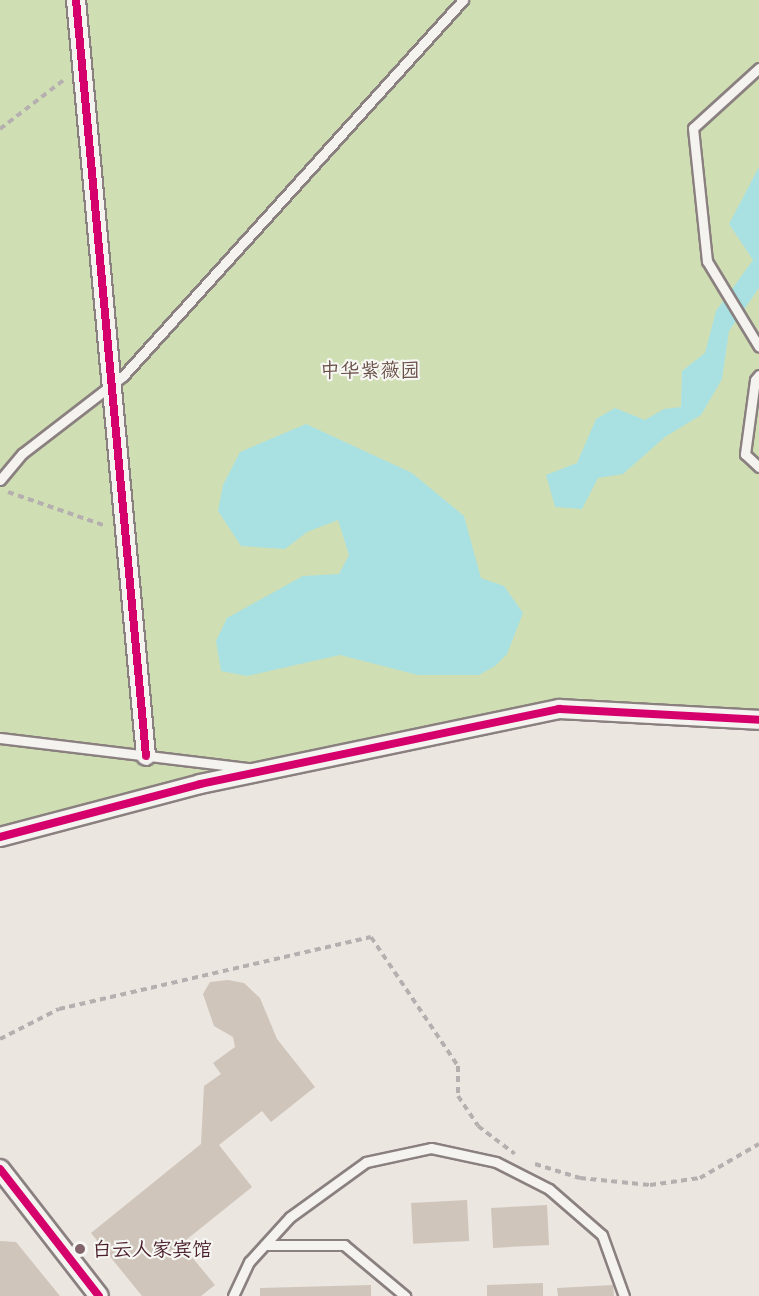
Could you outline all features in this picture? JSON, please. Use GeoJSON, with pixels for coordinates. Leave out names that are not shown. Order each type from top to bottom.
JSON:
{"type":"FeatureCollection","features":[{"type":"Feature","properties":{"kind":"street"},"geometry":{"type":"LineString","coordinates":[[76,0],[146,756]]}},
{"type":"Feature","properties":{"kind":"street"},"geometry":{"type":"LineString","coordinates":[[0,837],[264,770],[559,709],[759,720]]}},
{"type":"Feature","properties":{"kind":"street"},"geometry":{"type":"LineString","coordinates":[[0,1169],[99,1296]]}},
{"type":"Feature","properties":{"kind":"lane"},"geometry":{"type":"LineString","coordinates":[[0,480],[23,453],[113,384],[463,0]]}},
{"type":"Feature","properties":{"kind":"lane"},"geometry":{"type":"LineString","coordinates":[[759,68],[693,128],[707,261],[759,347]]}},
{"type":"Feature","properties":{"kind":"lane"},"geometry":{"type":"LineString","coordinates":[[759,375],[755,380],[745,454],[759,467]]}},
{"type":"Feature","properties":{"kind":"lane"},"geometry":{"type":"LineString","coordinates":[[0,738],[264,770]]}},
{"type":"Feature","properties":{"kind":"lane"},"geometry":{"type":"LineString","coordinates":[[234,1296],[249,1262],[290,1217],[366,1162],[431,1148],[495,1162],[549,1189],[602,1235],[624,1296]]}},
{"type":"Feature","properties":{"kind":"lane"},"geometry":{"type":"LineString","coordinates":[[265,1245],[344,1245],[405,1296]]}},
{"type":"Feature","properties":{"kind":"path"},"geometry":{"type":"LineString","coordinates":[[0,129],[82,66]]}},
{"type":"Feature","properties":{"kind":"path"},"geometry":{"type":"LineString","coordinates":[[0,489],[126,533]]}},
{"type":"Feature","properties":{"kind":"path"},"geometry":{"type":"LineString","coordinates":[[0,1039],[59,1009],[370,937],[458,1066],[458,1096],[478,1126],[524,1161],[580,1178],[650,1185],[700,1178],[759,1144]]}},
{"type":"Feature","properties":{"kind":"green space","name":"中华紫薇园"},"geometry":{"type":"Polygon","coordinates":[[[0,0],[759,0],[759,720],[559,709],[0,839],[0,0]]]}},
{"type":"Feature","properties":{"kind":"water"},"geometry":{"type":"Polygon","coordinates":[[[759,167],[759,288],[729,331],[722,379],[701,415],[665,437],[623,474],[598,478],[582,509],[555,507],[546,475],[577,463],[596,419],[615,408],[645,420],[664,409],[681,407],[682,371],[705,353],[716,311],[753,260],[729,224],[759,167]]]}},
{"type":"Feature","properties":{"kind":"water"},"geometry":{"type":"Polygon","coordinates":[[[306,424],[412,473],[464,516],[481,578],[504,586],[523,613],[507,654],[495,666],[479,675],[418,675],[340,655],[247,676],[221,671],[216,641],[227,618],[303,576],[339,574],[349,555],[338,520],[307,532],[285,549],[241,546],[218,511],[223,485],[240,452],[306,424]]]}},
{"type":"Feature","properties":{"kind":"building"},"geometry":{"type":"Polygon","coordinates":[[[228,980],[244,983],[260,998],[277,1039],[315,1087],[271,1122],[262,1111],[219,1145],[252,1187],[181,1244],[215,1285],[201,1296],[142,1296],[91,1233],[201,1144],[204,1086],[221,1074],[213,1063],[235,1047],[233,1037],[214,1026],[203,994],[210,982],[228,980]]]}},
{"type":"Feature","properties":{"kind":"building"},"geometry":{"type":"Polygon","coordinates":[[[467,1200],[469,1241],[413,1244],[411,1203],[467,1200]]]}},
{"type":"Feature","properties":{"kind":"building"},"geometry":{"type":"Polygon","coordinates":[[[547,1205],[549,1245],[493,1248],[491,1208],[547,1205]]]}},
{"type":"Feature","properties":{"kind":"building"},"geometry":{"type":"Polygon","coordinates":[[[0,1241],[16,1242],[60,1296],[0,1296],[0,1241]]]}},
{"type":"Feature","properties":{"kind":"building"},"geometry":{"type":"Polygon","coordinates":[[[543,1283],[543,1296],[487,1296],[487,1285],[543,1283]]]}},
{"type":"Feature","properties":{"kind":"building"},"geometry":{"type":"Polygon","coordinates":[[[371,1285],[371,1296],[260,1296],[260,1288],[371,1285]]]}},
{"type":"Feature","properties":{"kind":"building"},"geometry":{"type":"Polygon","coordinates":[[[613,1285],[614,1296],[558,1296],[557,1288],[613,1285]]]}},
{"type":"Feature","properties":{"kind":"cycle path"},"geometry":{"type":"LineString","coordinates":[[76,0],[146,756]]}},
{"type":"Feature","properties":{"kind":"cycle path"},"geometry":{"type":"LineString","coordinates":[[0,837],[200,784],[559,709],[759,720]]}},
{"type":"Feature","properties":{"kind":"cycle path"},"geometry":{"type":"LineString","coordinates":[[0,1169],[99,1296]]}},
{"type":"Feature","properties":{"kind":"place","name":"白云人家宾馆"},"geometry":{"type":"Point","coordinates":[80,1249]}}]}
